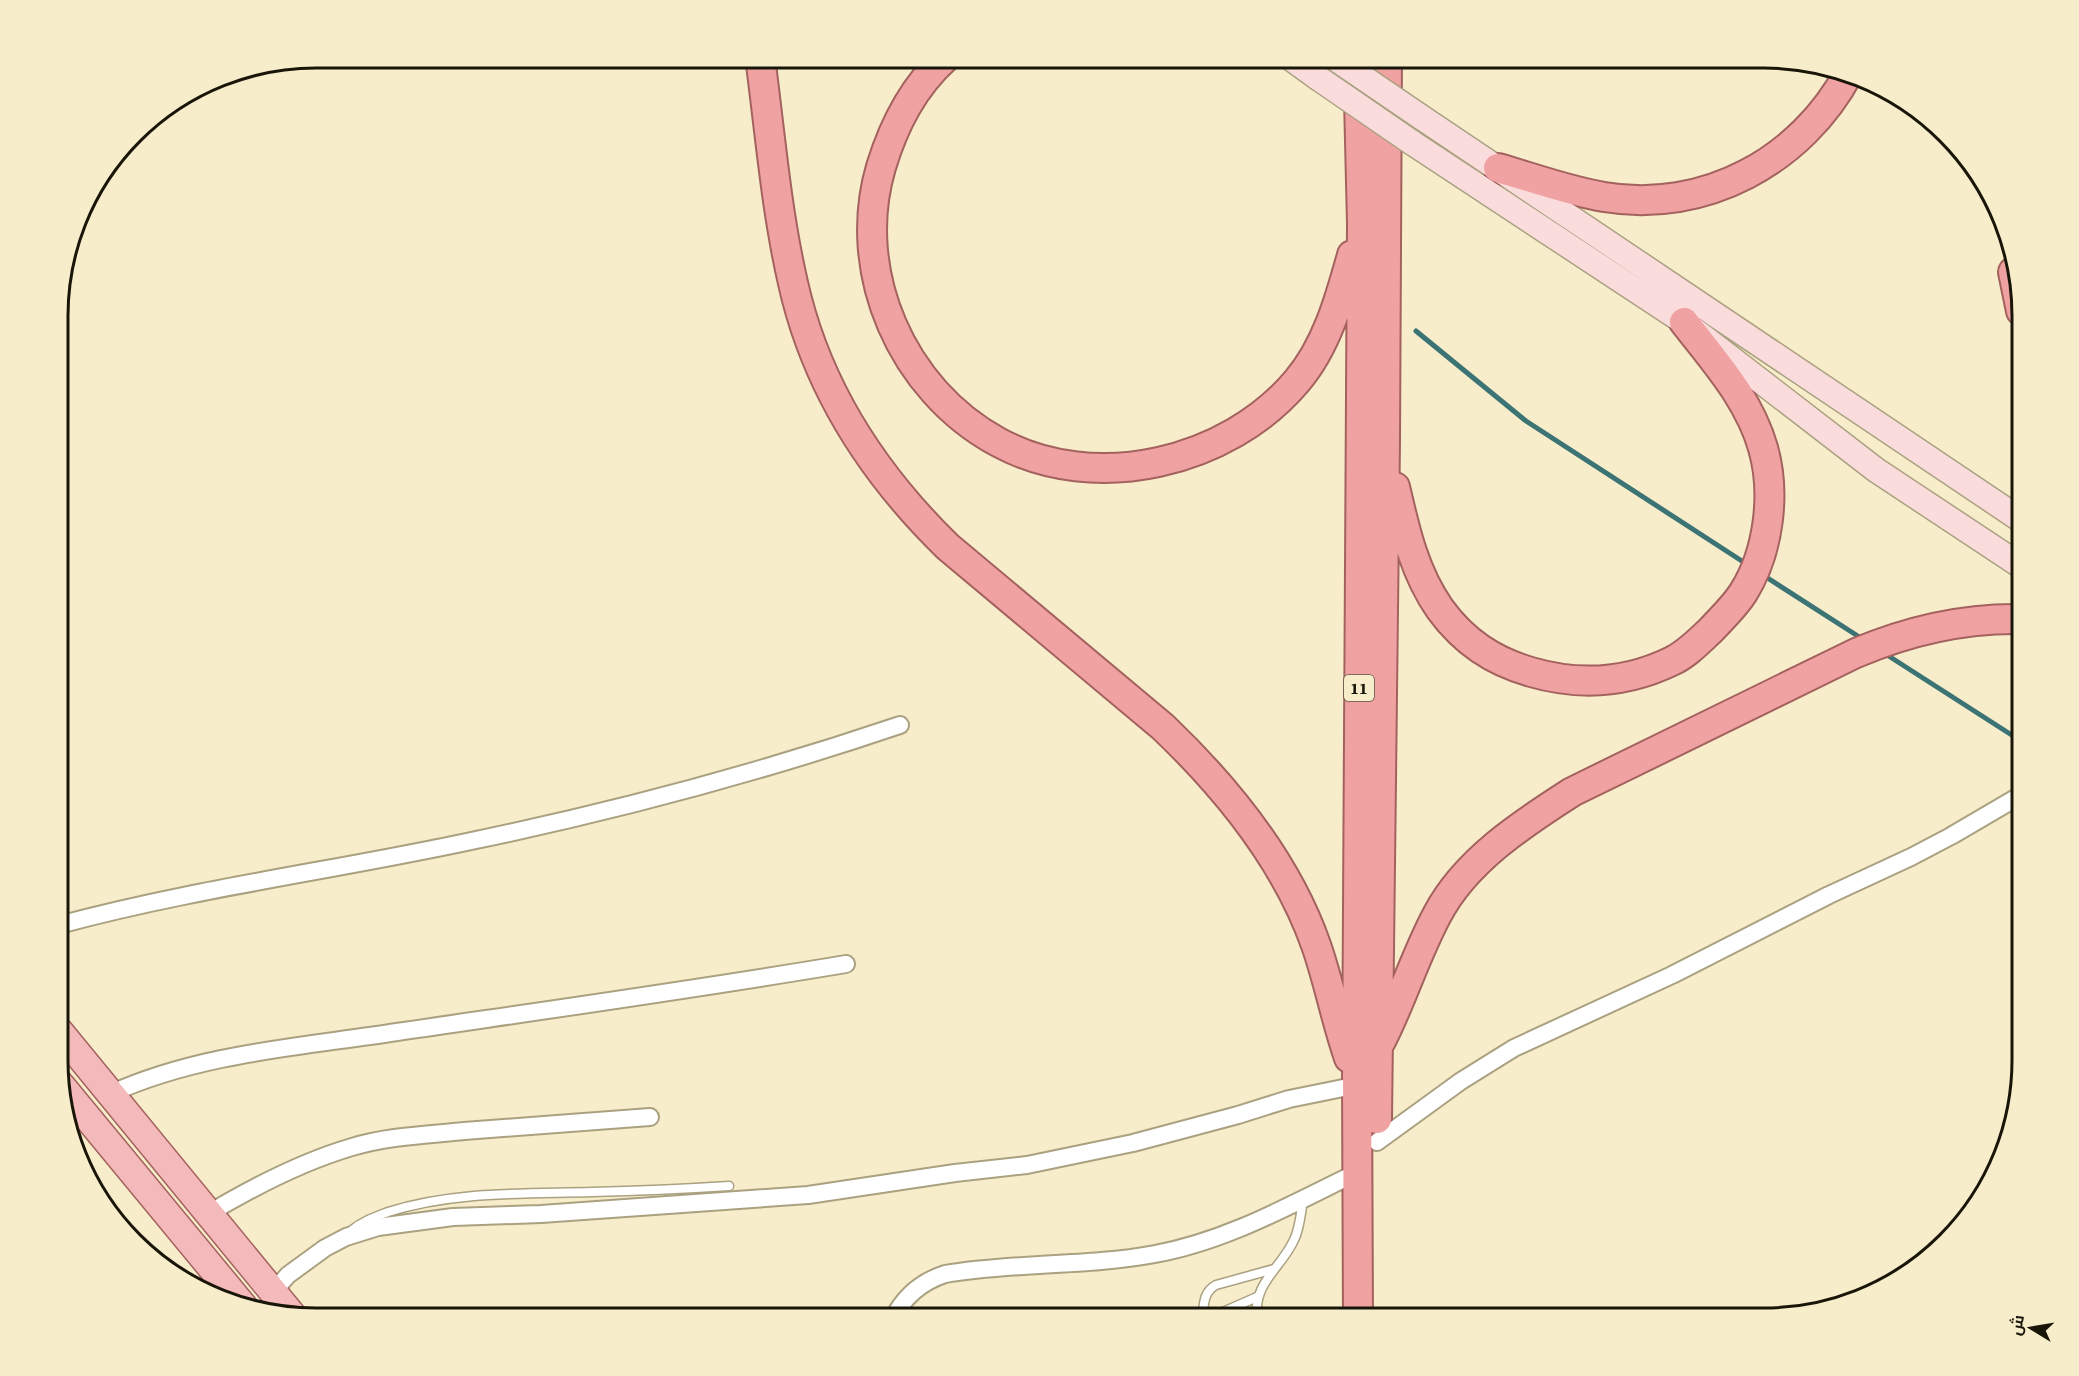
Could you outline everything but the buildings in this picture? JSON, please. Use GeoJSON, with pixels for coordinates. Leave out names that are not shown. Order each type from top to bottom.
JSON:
{"type":"FeatureCollection","features":[{"type":"Feature","properties":{"kind":"highway"},"geometry":{"type":"LineString","coordinates":[[761,68],[783,229],[793,284],[819,365],[849,425],[887,481],[926,526],[1162,727],[1190,753],[1227,794],[1285,878],[1308,923],[1323,967],[1340,1032],[1358,1082]]}},
{"type":"Feature","properties":{"kind":"highway"},"geometry":{"type":"LineString","coordinates":[[934,68],[902,112],[891,137],[877,182],[871,228],[876,275],[882,298],[900,341],[927,382],[943,400],[980,430],[999,443],[1019,451],[1064,464],[1114,468],[1171,459],[1197,451],[1246,427],[1271,407],[1298,380],[1313,356],[1339,299],[1362,224]]}},
{"type":"Feature","properties":{"kind":"highway","name":"11"},"geometry":{"type":"LineString","coordinates":[[1358,68],[1362,224],[1358,1308]]}},
{"type":"Feature","properties":{"kind":"highway","name":"11"},"geometry":{"type":"LineString","coordinates":[[1375,1308],[1387,68]]}},
{"type":"Feature","properties":{"kind":"highway"},"geometry":{"type":"LineString","coordinates":[[1498,168],[1580,192],[1621,199],[1671,198],[1716,189],[1746,175],[1790,145],[1814,123],[1843,81]]}},
{"type":"Feature","properties":{"kind":"highway"},"geometry":{"type":"LineString","coordinates":[[1385,441],[1408,543],[1423,580],[1440,609],[1461,633],[1485,654],[1513,667],[1543,676],[1573,681],[1613,680],[1633,676],[1673,661],[1690,649],[1731,610],[1744,592],[1754,572],[1766,530],[1769,503],[1764,450],[1744,401],[1684,322]]}},
{"type":"Feature","properties":{"kind":"highway"},"geometry":{"type":"LineString","coordinates":[[1377,1048],[1392,1020],[1419,952],[1438,913],[1463,878],[1497,845],[1572,792],[1883,642],[1912,633],[1970,621],[2012,619]]}},
{"type":"Feature","properties":{"kind":"main road"},"geometry":{"type":"LineString","coordinates":[[1304,68],[1411,142],[1684,322],[1876,470],[2012,560]]}},
{"type":"Feature","properties":{"kind":"main road"},"geometry":{"type":"LineString","coordinates":[[1349,68],[2012,514]]}},
{"type":"Feature","properties":{"kind":"main road"},"geometry":{"type":"LineString","coordinates":[[68,1042],[285,1306]]}},
{"type":"Feature","properties":{"kind":"main road"},"geometry":{"type":"LineString","coordinates":[[70,1097],[233,1294]]}},
{"type":"Feature","properties":{"kind":"street"},"geometry":{"type":"LineString","coordinates":[[68,923],[170,899],[464,843],[607,811],[743,775],[900,725]]}},
{"type":"Feature","properties":{"kind":"street"},"geometry":{"type":"LineString","coordinates":[[1377,1142],[1461,1081],[1514,1048],[1672,975],[1829,895],[1911,857],[2012,801]]}},
{"type":"Feature","properties":{"kind":"street"},"geometry":{"type":"LineString","coordinates":[[110,1094],[176,1069],[258,1053],[846,964]]}},
{"type":"Feature","properties":{"kind":"street"},"geometry":{"type":"LineString","coordinates":[[273,1292],[306,1261],[346,1238],[378,1227],[424,1220],[772,1198],[1027,1165],[1133,1143],[1358,1082]]}},
{"type":"Feature","properties":{"kind":"street"},"geometry":{"type":"LineString","coordinates":[[208,1214],[252,1189],[308,1162],[373,1141],[523,1126],[650,1117]]}},
{"type":"Feature","properties":{"kind":"street"},"geometry":{"type":"LineString","coordinates":[[899,1308],[913,1291],[945,1274],[1106,1261],[1156,1254],[1226,1234],[1358,1172]]}},
{"type":"Feature","properties":{"kind":"lane"},"geometry":{"type":"LineString","coordinates":[[346,1238],[357,1226],[371,1218],[411,1205],[456,1198],[536,1192],[634,1191],[729,1186]]}},
{"type":"Feature","properties":{"kind":"lane"},"geometry":{"type":"LineString","coordinates":[[1257,1308],[1257,1297],[1260,1290],[1294,1240],[1303,1198]]}},
{"type":"Feature","properties":{"kind":"lane"},"geometry":{"type":"LineString","coordinates":[[1203,1308],[1204,1298],[1210,1288],[1274,1269]]}},
{"type":"Feature","properties":{"kind":"lane"},"geometry":{"type":"LineString","coordinates":[[1232,1308],[1257,1297]]}},
{"type":"Feature","properties":{"kind":"waterway"},"geometry":{"type":"LineString","coordinates":[[1416,331],[1526,421],[1748,565]]}},
{"type":"Feature","properties":{"kind":"waterway"},"geometry":{"type":"LineString","coordinates":[[1763,575],[1864,640]]}},
{"type":"Feature","properties":{"kind":"waterway"},"geometry":{"type":"LineString","coordinates":[[1884,653],[2012,735]]}}]}
